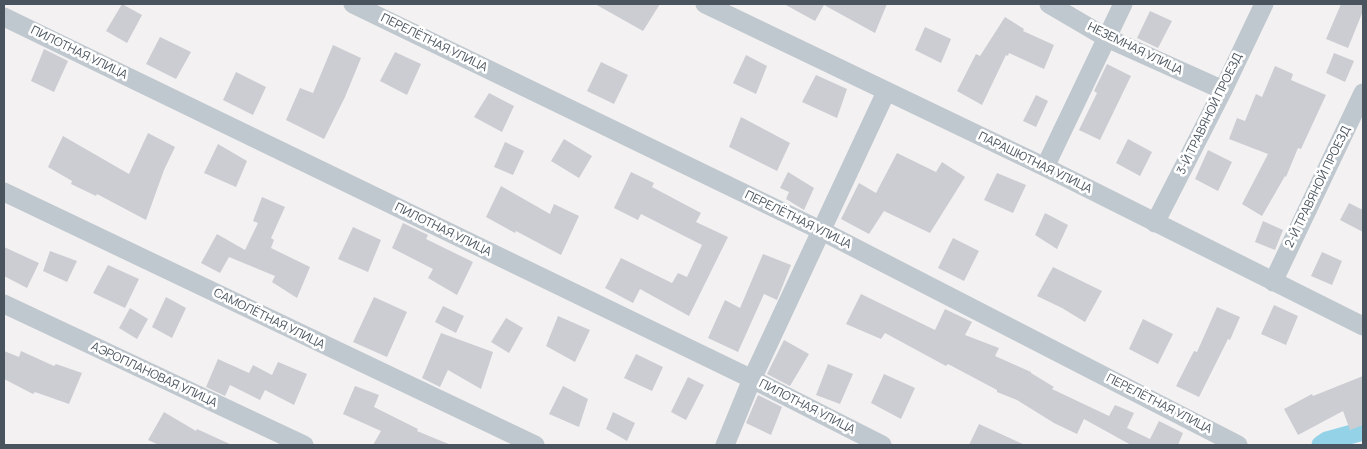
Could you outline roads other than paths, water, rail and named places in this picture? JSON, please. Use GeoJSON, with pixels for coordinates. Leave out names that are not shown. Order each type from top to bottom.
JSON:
{"type":"FeatureCollection","features":[{"type":"Feature","properties":{"kind":"street","name":"ПЕРЕЛЁТНАЯ УЛИЦА"},"geometry":{"type":"LineString","coordinates":[[353,4],[822,231],[1238,445]]}},
{"type":"Feature","properties":{"kind":"street","name":"ПАРАШЮТНАЯ УЛИЦА"},"geometry":{"type":"LineString","coordinates":[[705,4],[1045,168],[1363,326]]}},
{"type":"Feature","properties":{"kind":"street","name":"НЕЗЕМНАЯ УЛИЦА"},"geometry":{"type":"LineString","coordinates":[[1049,4],[1106,38],[1223,90]]}},
{"type":"Feature","properties":{"kind":"street"},"geometry":{"type":"LineString","coordinates":[[1045,168],[1123,4]]}},
{"type":"Feature","properties":{"kind":"street","name":"3-Й ТРАВЯНОЙ ПРОЕЗД"},"geometry":{"type":"LineString","coordinates":[[1155,223],[1223,90],[1264,4]]}},
{"type":"Feature","properties":{"kind":"street","name":"ПИЛОТНАЯ УЛИЦА"},"geometry":{"type":"LineString","coordinates":[[4,17],[752,379],[882,445]]}},
{"type":"Feature","properties":{"kind":"street"},"geometry":{"type":"LineString","coordinates":[[725,445],[752,379],[886,92]]}},
{"type":"Feature","properties":{"kind":"street","name":"2-Й ТРАВЯНОЙ ПРОЕЗД"},"geometry":{"type":"LineString","coordinates":[[1273,282],[1363,93]]}},
{"type":"Feature","properties":{"kind":"street","name":"САМОЛЁТНАЯ УЛИЦА"},"geometry":{"type":"LineString","coordinates":[[4,192],[535,445]]}},
{"type":"Feature","properties":{"kind":"street","name":"АЭРОПЛАНОВАЯ УЛИЦА"},"geometry":{"type":"LineString","coordinates":[[4,304],[304,445]]}},
{"type":"Feature","properties":{"kind":"waterway"},"geometry":{"type":"LineString","coordinates":[[1321,445],[1327,441],[1363,431]]}}]}
